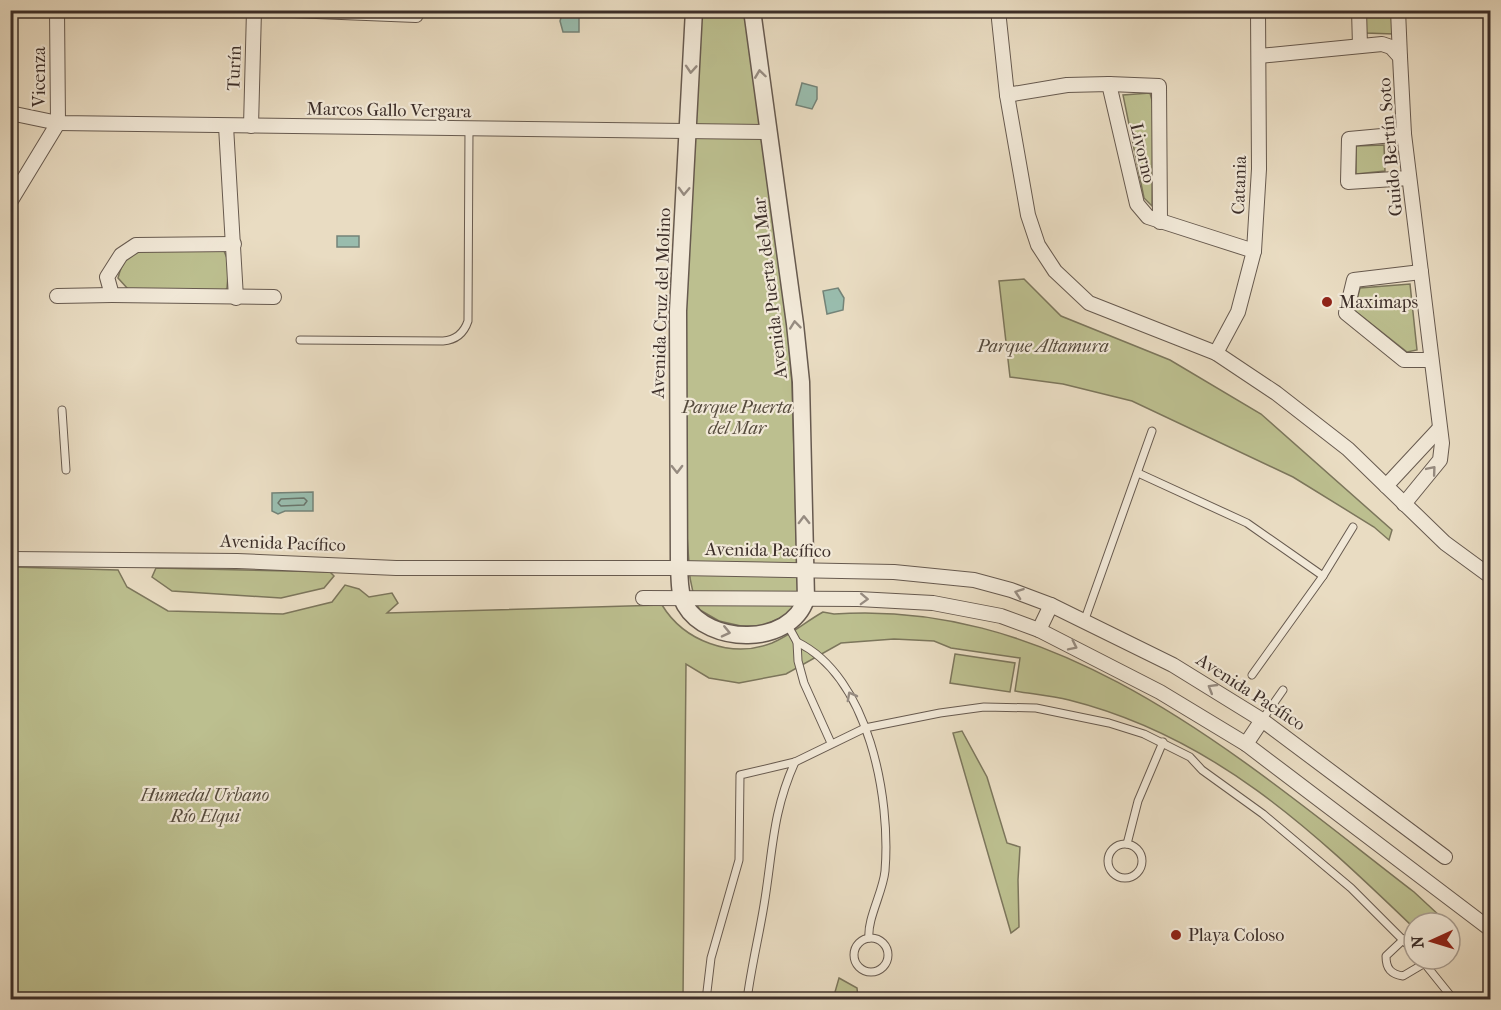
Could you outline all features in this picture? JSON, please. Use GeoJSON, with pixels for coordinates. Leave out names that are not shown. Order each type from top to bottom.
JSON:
{"type":"FeatureCollection","features":[{"type":"Feature","properties":{"kind":"street","name":"Vicenza"},"geometry":{"type":"LineString","coordinates":[[10,202],[58,123],[57,10]]}},
{"type":"Feature","properties":{"kind":"street","name":"Turín"},"geometry":{"type":"LineString","coordinates":[[251,126],[254,10]]}},
{"type":"Feature","properties":{"kind":"street"},"geometry":{"type":"LineString","coordinates":[[292,10],[416,15],[416,10]]}},
{"type":"Feature","properties":{"kind":"street","name":"Avenida Cruz del Molino"},"geometry":{"type":"LineString","coordinates":[[681,598],[677,330],[694,10]]}},
{"type":"Feature","properties":{"kind":"street","name":"Avenida Puerta del Mar"},"geometry":{"type":"LineString","coordinates":[[752,10],[801,382],[806,599]]}},
{"type":"Feature","properties":{"kind":"street"},"geometry":{"type":"LineString","coordinates":[[998,10],[1007,95],[1028,215],[1038,245],[1055,271],[1089,303],[1216,353],[1276,393],[1348,449],[1445,543],[1491,576]]}},
{"type":"Feature","properties":{"kind":"street","name":"Catania"},"geometry":{"type":"LineString","coordinates":[[1216,353],[1238,312],[1254,250],[1259,169],[1258,10]]}},
{"type":"Feature","properties":{"kind":"street"},"geometry":{"type":"LineString","coordinates":[[1359,10],[1360,46]]}},
{"type":"Feature","properties":{"kind":"street"},"geometry":{"type":"LineString","coordinates":[[1398,10],[1400,57]]}},
{"type":"Feature","properties":{"kind":"street","name":"Guido Bertín Soto"},"geometry":{"type":"LineString","coordinates":[[1259,56],[1382,44],[1391,47],[1400,57],[1404,134],[1442,443],[1440,460],[1404,504]]}},
{"type":"Feature","properties":{"kind":"street"},"geometry":{"type":"LineString","coordinates":[[1007,95],[1057,86],[1109,84],[1159,86],[1160,222]]}},
{"type":"Feature","properties":{"kind":"street","name":"Livorno"},"geometry":{"type":"LineString","coordinates":[[1109,84],[1137,204],[1148,217],[1254,250]]}},
{"type":"Feature","properties":{"kind":"street","name":"Marcos Gallo Vergara"},"geometry":{"type":"LineString","coordinates":[[10,113],[58,123],[769,132]]}},
{"type":"Feature","properties":{"kind":"street"},"geometry":{"type":"LineString","coordinates":[[225,126],[236,298]]}},
{"type":"Feature","properties":{"kind":"street"},"geometry":{"type":"LineString","coordinates":[[1404,134],[1349,139],[1348,182],[1410,178]]}},
{"type":"Feature","properties":{"kind":"street"},"geometry":{"type":"LineString","coordinates":[[112,295],[107,277],[121,255],[136,245],[234,244]]}},
{"type":"Feature","properties":{"kind":"street"},"geometry":{"type":"LineString","coordinates":[[1421,272],[1354,280],[1346,313],[1404,360],[1431,360]]}},
{"type":"Feature","properties":{"kind":"street"},"geometry":{"type":"LineString","coordinates":[[57,296],[274,297]]}},
{"type":"Feature","properties":{"kind":"street"},"geometry":{"type":"LineString","coordinates":[[1386,486],[1439,429]]}},
{"type":"Feature","properties":{"kind":"street","name":"Avenida Pacífico"},"geometry":{"type":"LineString","coordinates":[[10,559],[237,561],[396,568],[679,568],[894,572],[957,577],[1011,590],[1051,605],[1085,619],[1173,665],[1262,720],[1445,857]]}},
{"type":"Feature","properties":{"kind":"street"},"geometry":{"type":"LineString","coordinates":[[644,598],[806,599],[933,603],[1001,616],[1039,630],[1152,688],[1246,744],[1491,929]]}},
{"type":"Feature","properties":{"kind":"street"},"geometry":{"type":"LineString","coordinates":[[681,598],[698,619],[726,632],[741,635],[763,633],[787,624],[800,612],[806,599]]}},
{"type":"Feature","properties":{"kind":"street"},"geometry":{"type":"LineString","coordinates":[[1039,630],[1051,605]]}},
{"type":"Feature","properties":{"kind":"street"},"geometry":{"type":"LineString","coordinates":[[1246,744],[1262,720]]}},
{"type":"Feature","properties":{"kind":"lane"},"geometry":{"type":"LineString","coordinates":[[300,340],[443,340],[453,339],[463,332],[468,321],[469,129]]}},
{"type":"Feature","properties":{"kind":"lane"},"geometry":{"type":"LineString","coordinates":[[62,410],[66,470]]}},
{"type":"Feature","properties":{"kind":"lane"},"geometry":{"type":"LineString","coordinates":[[1085,619],[1152,431]]}},
{"type":"Feature","properties":{"kind":"lane"},"geometry":{"type":"LineString","coordinates":[[1138,474],[1247,523],[1323,576]]}},
{"type":"Feature","properties":{"kind":"lane"},"geometry":{"type":"LineString","coordinates":[[1252,675],[1323,576],[1353,527]]}},
{"type":"Feature","properties":{"kind":"lane"},"geometry":{"type":"LineString","coordinates":[[787,624],[798,642],[800,670],[831,742]]}},
{"type":"Feature","properties":{"kind":"lane"},"geometry":{"type":"LineString","coordinates":[[798,642],[815,651],[832,667],[849,692],[865,728],[882,799],[885,871],[869,938],[856,945],[854,956],[858,966],[873,972],[886,963],[888,952],[879,939],[869,938]]}},
{"type":"Feature","properties":{"kind":"lane"},"geometry":{"type":"LineString","coordinates":[[1262,720],[1283,690]]}},
{"type":"Feature","properties":{"kind":"lane"},"geometry":{"type":"LineString","coordinates":[[706,999],[711,958],[739,860],[740,775],[795,762],[831,742],[865,728],[964,709],[1020,708],[1094,718],[1163,742],[1190,757],[1202,770],[1286,832],[1351,888],[1402,937]]}},
{"type":"Feature","properties":{"kind":"lane"},"geometry":{"type":"LineString","coordinates":[[1127,844],[1138,801],[1163,742]]}},
{"type":"Feature","properties":{"kind":"lane"},"geometry":{"type":"LineString","coordinates":[[747,999],[765,904],[773,830],[781,794],[795,762]]}},
{"type":"Feature","properties":{"kind":"lane"},"geometry":{"type":"LineString","coordinates":[[1127,844],[1138,850],[1142,863],[1135,875],[1122,878],[1109,867],[1108,855],[1117,846],[1127,844]]}},
{"type":"Feature","properties":{"kind":"lane"},"geometry":{"type":"LineString","coordinates":[[1402,941],[1386,956],[1386,966],[1393,974],[1403,976],[1410,971]]}},
{"type":"Feature","properties":{"kind":"lane"},"geometry":{"type":"LineString","coordinates":[[1431,971],[1454,999]]}},
{"type":"Feature","properties":{"kind":"green space","name":"Parque Puerta del Mar"},"geometry":{"type":"Polygon","coordinates":[[[700,11],[744,11],[787,325],[792,383],[798,594],[790,614],[762,626],[741,626],[719,621],[700,610],[695,602],[690,578],[680,435],[700,11]]]}},
{"type":"Feature","properties":{"kind":"green space"},"geometry":{"type":"Polygon","coordinates":[[[1364,11],[1393,11],[1394,34],[1365,33],[1364,11]]]}},
{"type":"Feature","properties":{"kind":"green space"},"geometry":{"type":"Polygon","coordinates":[[[1150,93],[1153,104],[1152,206],[1144,198],[1123,95],[1150,93]]]}},
{"type":"Feature","properties":{"kind":"green space"},"geometry":{"type":"Polygon","coordinates":[[[1384,145],[1385,171],[1356,174],[1356,146],[1384,145]]]}},
{"type":"Feature","properties":{"kind":"green space"},"geometry":{"type":"Polygon","coordinates":[[[144,249],[224,251],[229,263],[227,288],[224,292],[128,289],[118,278],[122,267],[130,256],[144,249]]]}},
{"type":"Feature","properties":{"kind":"green space","name":"Parque Altamura"},"geometry":{"type":"Polygon","coordinates":[[[1024,279],[1061,316],[1170,360],[1261,414],[1392,530],[1389,540],[1374,527],[1293,477],[1132,401],[1063,384],[1010,377],[999,281],[1024,279]]]}},
{"type":"Feature","properties":{"kind":"green space"},"geometry":{"type":"Polygon","coordinates":[[[1410,284],[1417,350],[1407,352],[1354,310],[1360,288],[1410,284]]]}},
{"type":"Feature","properties":{"kind":"green space","name":"Humedal Urbano Río Elqui"},"geometry":{"type":"Polygon","coordinates":[[[11,567],[118,570],[127,587],[168,611],[283,614],[332,602],[345,585],[359,589],[369,597],[392,593],[398,603],[387,613],[662,605],[671,618],[696,637],[725,648],[741,649],[772,643],[823,612],[918,616],[997,632],[1074,661],[1146,698],[1217,743],[1284,791],[1414,892],[1435,911],[1402,911],[1402,916],[1298,822],[1257,790],[1214,762],[1169,737],[1121,716],[1069,700],[1015,691],[1020,658],[951,648],[934,641],[894,639],[841,643],[786,674],[739,683],[709,678],[686,664],[683,999],[11,1000],[11,567]]]}},
{"type":"Feature","properties":{"kind":"green space"},"geometry":{"type":"Polygon","coordinates":[[[156,568],[330,572],[334,576],[324,588],[281,598],[172,591],[152,577],[156,568]]]}},
{"type":"Feature","properties":{"kind":"green space"},"geometry":{"type":"Polygon","coordinates":[[[955,654],[1015,663],[1010,692],[950,683],[955,654]]]}},
{"type":"Feature","properties":{"kind":"green space"},"geometry":{"type":"Polygon","coordinates":[[[962,731],[987,777],[1007,843],[1020,847],[1019,927],[1011,933],[953,733],[962,731]]]}},
{"type":"Feature","properties":{"kind":"green space"},"geometry":{"type":"Polygon","coordinates":[[[839,978],[857,988],[858,999],[833,999],[839,978]]]}},
{"type":"Feature","properties":{"kind":"water"},"geometry":{"type":"Polygon","coordinates":[[[563,11],[579,11],[579,32],[563,32],[560,21],[563,11]]]}},
{"type":"Feature","properties":{"kind":"water"},"geometry":{"type":"Polygon","coordinates":[[[802,83],[817,87],[817,99],[812,109],[796,105],[802,83]]]}},
{"type":"Feature","properties":{"kind":"water"},"geometry":{"type":"Polygon","coordinates":[[[337,236],[359,236],[359,247],[337,247],[337,236]]]}},
{"type":"Feature","properties":{"kind":"water"},"geometry":{"type":"Polygon","coordinates":[[[838,288],[844,298],[843,310],[827,314],[823,291],[838,288]]]}},
{"type":"Feature","properties":{"kind":"water"},"geometry":{"type":"Polygon","coordinates":[[[313,492],[313,511],[285,511],[278,514],[272,511],[272,493],[313,492]]]}},
{"type":"Feature","properties":{"kind":"place","name":"Maximaps"},"geometry":{"type":"Point","coordinates":[1327,302]}},
{"type":"Feature","properties":{"kind":"place","name":"Playa Coloso"},"geometry":{"type":"Point","coordinates":[1176,935]}}]}
